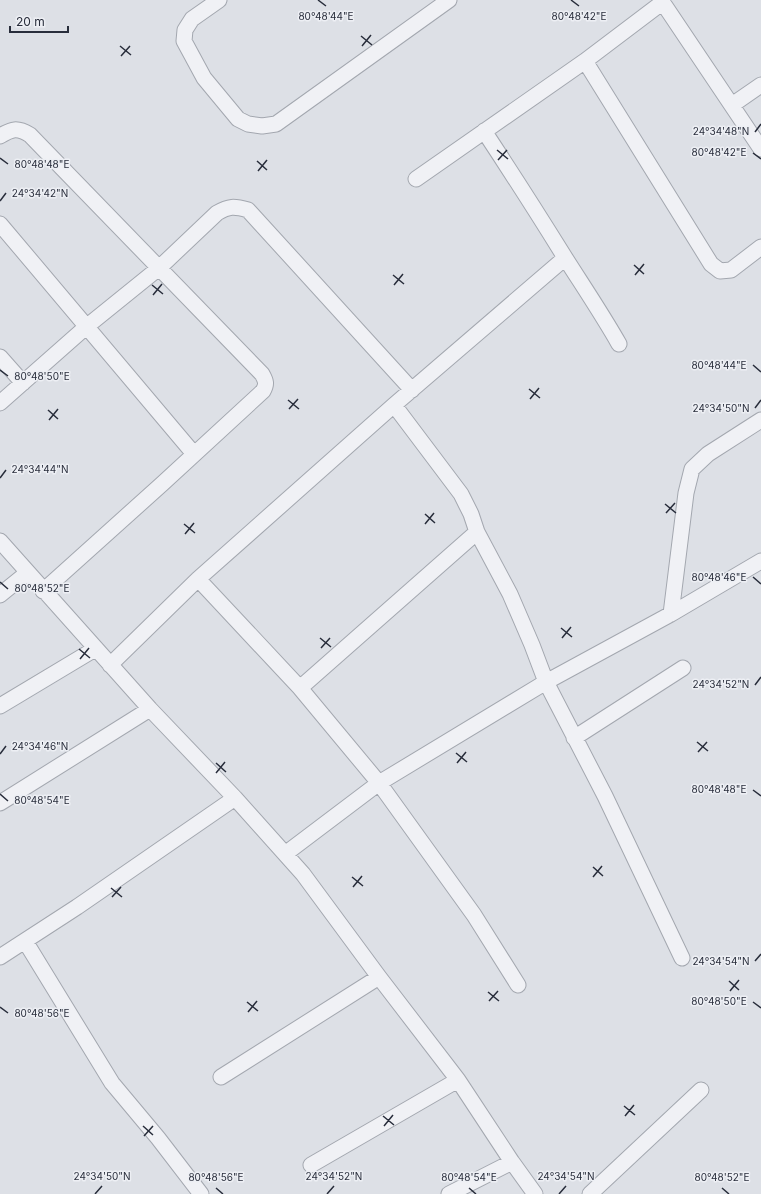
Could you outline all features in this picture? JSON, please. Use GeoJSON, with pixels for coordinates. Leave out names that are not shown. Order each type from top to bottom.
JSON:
{"type":"FeatureCollection","features":[{"type":"Feature","properties":{"kind":"street"},"geometry":{"type":"LineString","coordinates":[[218,0],[192,19],[184,30],[184,41],[204,78],[238,119],[248,124],[262,126],[276,124],[449,0]]}},
{"type":"Feature","properties":{"kind":"street"},"geometry":{"type":"LineString","coordinates":[[416,179],[586,61],[662,1],[761,149]]}},
{"type":"Feature","properties":{"kind":"street"},"geometry":{"type":"LineString","coordinates":[[586,61],[711,264],[720,271],[731,270],[761,247]]}},
{"type":"Feature","properties":{"kind":"street"},"geometry":{"type":"LineString","coordinates":[[732,105],[761,85]]}},
{"type":"Feature","properties":{"kind":"street"},"geometry":{"type":"LineString","coordinates":[[0,136],[12,130],[22,130],[30,134],[262,374],[266,386],[263,391],[43,591]]}},
{"type":"Feature","properties":{"kind":"street"},"geometry":{"type":"LineString","coordinates":[[484,131],[540,216],[565,258],[602,314],[619,344]]}},
{"type":"Feature","properties":{"kind":"street"},"geometry":{"type":"LineString","coordinates":[[0,403],[86,327],[159,268],[217,214],[226,208],[236,207],[248,210],[412,390]]}},
{"type":"Feature","properties":{"kind":"street"},"geometry":{"type":"LineString","coordinates":[[0,224],[194,454]]}},
{"type":"Feature","properties":{"kind":"street"},"geometry":{"type":"LineString","coordinates":[[110,665],[198,579],[394,405],[565,258]]}},
{"type":"Feature","properties":{"kind":"street"},"geometry":{"type":"LineString","coordinates":[[0,357],[23,383]]}},
{"type":"Feature","properties":{"kind":"street"},"geometry":{"type":"LineString","coordinates":[[394,405],[461,494],[471,514],[477,532],[510,594],[532,644],[546,682],[605,796],[682,958]]}},
{"type":"Feature","properties":{"kind":"street"},"geometry":{"type":"LineString","coordinates":[[671,614],[686,493],[692,469],[708,454],[761,420]]}},
{"type":"Feature","properties":{"kind":"street"},"geometry":{"type":"LineString","coordinates":[[300,688],[477,532]]}},
{"type":"Feature","properties":{"kind":"street"},"geometry":{"type":"LineString","coordinates":[[0,541],[95,649],[235,798],[303,874],[458,1080],[535,1194]]}},
{"type":"Feature","properties":{"kind":"street"},"geometry":{"type":"LineString","coordinates":[[285,854],[379,783],[546,682],[671,614],[761,561]]}},
{"type":"Feature","properties":{"kind":"street"},"geometry":{"type":"LineString","coordinates":[[0,595],[27,573]]}},
{"type":"Feature","properties":{"kind":"street"},"geometry":{"type":"LineString","coordinates":[[198,579],[300,688],[379,783],[474,915],[518,985]]}},
{"type":"Feature","properties":{"kind":"street"},"geometry":{"type":"LineString","coordinates":[[0,706],[95,649]]}},
{"type":"Feature","properties":{"kind":"street"},"geometry":{"type":"LineString","coordinates":[[574,738],[683,668]]}},
{"type":"Feature","properties":{"kind":"street"},"geometry":{"type":"LineString","coordinates":[[0,803],[150,709]]}},
{"type":"Feature","properties":{"kind":"street"},"geometry":{"type":"LineString","coordinates":[[0,957],[235,798]]}},
{"type":"Feature","properties":{"kind":"street"},"geometry":{"type":"LineString","coordinates":[[25,941],[112,1083],[158,1138],[201,1194]]}},
{"type":"Feature","properties":{"kind":"street"},"geometry":{"type":"LineString","coordinates":[[221,1077],[379,977]]}},
{"type":"Feature","properties":{"kind":"street"},"geometry":{"type":"LineString","coordinates":[[311,1165],[458,1080]]}},
{"type":"Feature","properties":{"kind":"street"},"geometry":{"type":"LineString","coordinates":[[590,1194],[701,1090]]}},
{"type":"Feature","properties":{"kind":"street"},"geometry":{"type":"LineString","coordinates":[[449,1194],[512,1162]]}}]}
